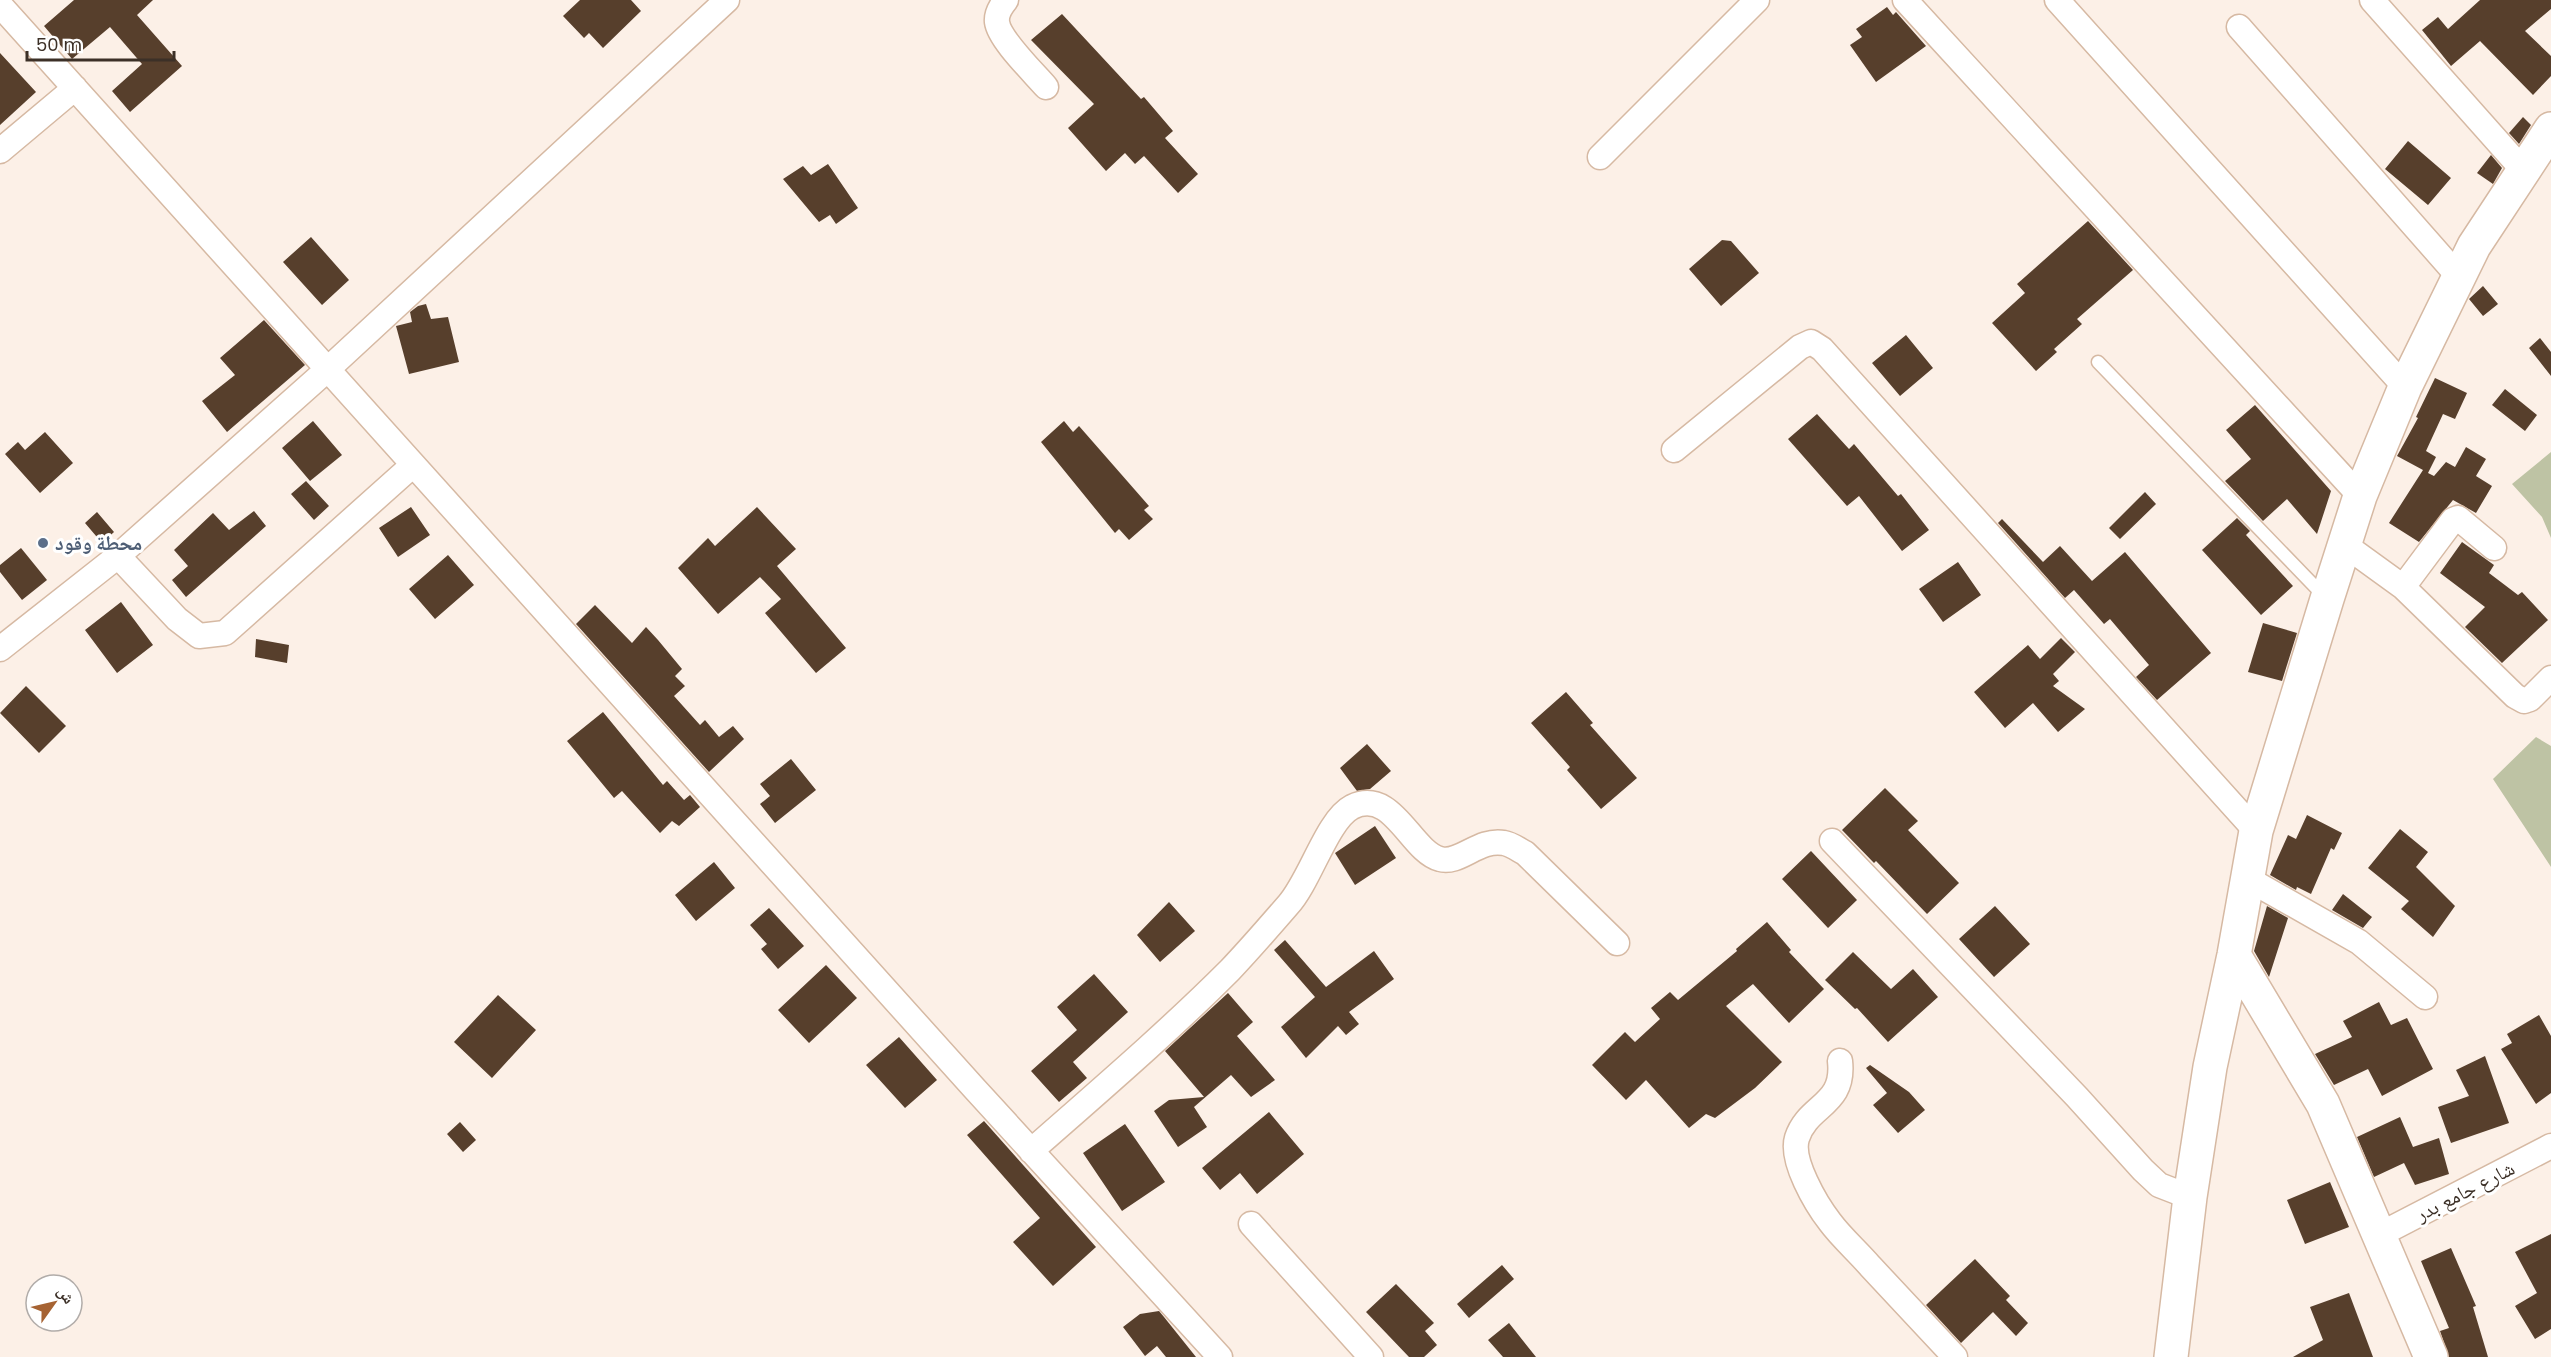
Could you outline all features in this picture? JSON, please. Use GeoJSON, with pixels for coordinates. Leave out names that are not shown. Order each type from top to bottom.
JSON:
{"type":"FeatureCollection","features":[{"type":"Feature","properties":{"kind":"street"},"geometry":{"type":"LineString","coordinates":[[0,649],[118,556],[328,369],[727,0]]}},
{"type":"Feature","properties":{"kind":"street"},"geometry":{"type":"LineString","coordinates":[[1006,0],[999,9],[996,21],[1002,34],[1046,87]]}},
{"type":"Feature","properties":{"kind":"street"},"geometry":{"type":"LineString","coordinates":[[1600,157],[1757,0]]}},
{"type":"Feature","properties":{"kind":"street"},"geometry":{"type":"LineString","coordinates":[[1905,0],[2360,496]]}},
{"type":"Feature","properties":{"kind":"street"},"geometry":{"type":"LineString","coordinates":[[2057,0],[2405,387]]}},
{"type":"Feature","properties":{"kind":"street"},"geometry":{"type":"LineString","coordinates":[[2372,0],[2523,170]]}},
{"type":"Feature","properties":{"kind":"street"},"geometry":{"type":"LineString","coordinates":[[0,5],[1031,1151],[1220,1357]]}},
{"type":"Feature","properties":{"kind":"street"},"geometry":{"type":"LineString","coordinates":[[2240,27],[2459,277]]}},
{"type":"Feature","properties":{"kind":"street"},"geometry":{"type":"LineString","coordinates":[[0,151],[75,88]]}},
{"type":"Feature","properties":{"kind":"street"},"geometry":{"type":"LineString","coordinates":[[2171,1357],[2190,1197],[2210,1067],[2234,955],[2256,831],[2327,599],[2360,496],[2405,387],[2474,246],[2551,129]]}},
{"type":"Feature","properties":{"kind":"street"},"geometry":{"type":"LineString","coordinates":[[1674,450],[1800,347],[1811,342],[1822,349],[2256,831]]}},
{"type":"Feature","properties":{"kind":"street"},"geometry":{"type":"LineString","coordinates":[[118,556],[177,619],[199,636],[225,633],[413,465]]}},
{"type":"Feature","properties":{"kind":"street"},"geometry":{"type":"LineString","coordinates":[[2403,587],[2453,520],[2458,518],[2494,548]]}},
{"type":"Feature","properties":{"kind":"street"},"geometry":{"type":"LineString","coordinates":[[2345,545],[2403,587],[2515,696],[2524,701],[2530,699],[2551,678]]}},
{"type":"Feature","properties":{"kind":"street"},"geometry":{"type":"LineString","coordinates":[[1031,1151],[1230,969],[1292,901],[1310,873],[1335,821],[1352,807],[1371,804],[1388,811],[1428,853],[1441,860],[1456,858],[1484,843],[1506,843],[1525,853],[1617,943]]}},
{"type":"Feature","properties":{"kind":"street"},"geometry":{"type":"LineString","coordinates":[[1832,841],[2077,1097],[2143,1170],[2159,1185],[2190,1197]]}},
{"type":"Feature","properties":{"kind":"street"},"geometry":{"type":"LineString","coordinates":[[2248,879],[2359,942],[2425,997]]}},
{"type":"Feature","properties":{"kind":"street"},"geometry":{"type":"LineString","coordinates":[[2234,955],[2323,1104],[2431,1357]]}},
{"type":"Feature","properties":{"kind":"street"},"geometry":{"type":"LineString","coordinates":[[1840,1061],[1841,1076],[1838,1089],[1804,1125],[1797,1138],[1796,1152],[1809,1189],[1830,1222],[1955,1357]]}},
{"type":"Feature","properties":{"kind":"street","name":"شارع جامع بدر"},"geometry":{"type":"LineString","coordinates":[[2379,1235],[2551,1146]]}},
{"type":"Feature","properties":{"kind":"street"},"geometry":{"type":"LineString","coordinates":[[1251,1224],[1371,1357]]}},
{"type":"Feature","properties":{"kind":"lane"},"geometry":{"type":"LineString","coordinates":[[2098,362],[2327,599]]}},
{"type":"Feature","properties":{"kind":"green space"},"geometry":{"type":"Polygon","coordinates":[[[2551,452],[2551,538],[2542,517],[2512,484],[2551,452]]]}},
{"type":"Feature","properties":{"kind":"green space"},"geometry":{"type":"Polygon","coordinates":[[[2536,737],[2551,746],[2551,867],[2493,779],[2536,737]]]}},
{"type":"Feature","properties":{"kind":"building"},"geometry":{"type":"Polygon","coordinates":[[[74,0],[153,0],[137,15],[182,66],[130,112],[112,91],[142,64],[110,27],[72,59],[44,26],[74,0]]]}},
{"type":"Feature","properties":{"kind":"building"},"geometry":{"type":"Polygon","coordinates":[[[580,0],[631,0],[641,11],[603,48],[589,33],[584,38],[563,16],[580,0]]]}},
{"type":"Feature","properties":{"kind":"building"},"geometry":{"type":"Polygon","coordinates":[[[2480,0],[2551,0],[2551,9],[2525,31],[2551,56],[2551,76],[2533,95],[2480,41],[2451,66],[2422,30],[2438,17],[2448,29],[2480,0]]]}},
{"type":"Feature","properties":{"kind":"building"},"geometry":{"type":"Polygon","coordinates":[[[1887,7],[1893,15],[1896,12],[1926,46],[1876,82],[1850,45],[1862,37],[1856,29],[1887,7]]]}},
{"type":"Feature","properties":{"kind":"building"},"geometry":{"type":"Polygon","coordinates":[[[1062,14],[1141,99],[1144,97],[1173,131],[1165,138],[1198,174],[1178,193],[1144,156],[1135,164],[1125,153],[1106,171],[1068,128],[1094,104],[1031,40],[1062,14]]]}},
{"type":"Feature","properties":{"kind":"building"},"geometry":{"type":"Polygon","coordinates":[[[0,53],[36,92],[0,125],[0,53]]]}},
{"type":"Feature","properties":{"kind":"building"},"geometry":{"type":"Polygon","coordinates":[[[2523,117],[2531,125],[2519,144],[2509,133],[2523,117]]]}},
{"type":"Feature","properties":{"kind":"building"},"geometry":{"type":"Polygon","coordinates":[[[2408,141],[2451,178],[2428,205],[2385,169],[2408,141]]]}},
{"type":"Feature","properties":{"kind":"building"},"geometry":{"type":"Polygon","coordinates":[[[2491,155],[2502,168],[2493,184],[2477,173],[2491,155]]]}},
{"type":"Feature","properties":{"kind":"building"},"geometry":{"type":"Polygon","coordinates":[[[828,164],[858,208],[836,224],[830,215],[819,222],[783,179],[803,166],[811,175],[828,164]]]}},
{"type":"Feature","properties":{"kind":"building"},"geometry":{"type":"Polygon","coordinates":[[[2088,221],[2133,270],[2077,319],[2082,324],[2054,349],[2057,352],[2036,371],[1992,323],[2025,293],[2017,284],[2088,221]]]}},
{"type":"Feature","properties":{"kind":"building"},"geometry":{"type":"Polygon","coordinates":[[[311,237],[349,280],[322,305],[283,262],[311,237]]]}},
{"type":"Feature","properties":{"kind":"building"},"geometry":{"type":"Polygon","coordinates":[[[1722,240],[1731,241],[1759,273],[1721,306],[1689,269],[1722,240]]]}},
{"type":"Feature","properties":{"kind":"building"},"geometry":{"type":"Polygon","coordinates":[[[2483,286],[2498,304],[2483,316],[2469,299],[2483,286]]]}},
{"type":"Feature","properties":{"kind":"building"},"geometry":{"type":"Polygon","coordinates":[[[426,304],[431,319],[448,317],[459,362],[409,374],[396,326],[412,322],[410,312],[426,304]]]}},
{"type":"Feature","properties":{"kind":"building"},"geometry":{"type":"Polygon","coordinates":[[[264,320],[305,365],[227,432],[202,401],[235,375],[220,358],[264,320]]]}},
{"type":"Feature","properties":{"kind":"building"},"geometry":{"type":"Polygon","coordinates":[[[1906,335],[1933,368],[1900,396],[1872,363],[1906,335]]]}},
{"type":"Feature","properties":{"kind":"building"},"geometry":{"type":"Polygon","coordinates":[[[2540,338],[2551,352],[2551,376],[2529,348],[2540,338]]]}},
{"type":"Feature","properties":{"kind":"building"},"geometry":{"type":"Polygon","coordinates":[[[2435,378],[2467,393],[2455,419],[2443,414],[2426,451],[2436,457],[2428,473],[2434,476],[2446,462],[2455,467],[2466,447],[2486,459],[2476,476],[2492,486],[2476,513],[2453,500],[2419,542],[2389,523],[2423,470],[2397,456],[2418,418],[2416,417],[2435,378]]]}},
{"type":"Feature","properties":{"kind":"building"},"geometry":{"type":"Polygon","coordinates":[[[2505,389],[2537,415],[2525,431],[2492,405],[2505,389]]]}},
{"type":"Feature","properties":{"kind":"building"},"geometry":{"type":"Polygon","coordinates":[[[2255,405],[2331,491],[2317,534],[2287,499],[2263,521],[2225,481],[2251,459],[2226,430],[2255,405]]]}},
{"type":"Feature","properties":{"kind":"building"},"geometry":{"type":"Polygon","coordinates":[[[1817,414],[1849,449],[1854,444],[1898,496],[1901,494],[1929,530],[1902,551],[1859,496],[1847,506],[1788,439],[1817,414]]]}},
{"type":"Feature","properties":{"kind":"building"},"geometry":{"type":"Polygon","coordinates":[[[313,421],[342,455],[310,481],[282,448],[313,421]]]}},
{"type":"Feature","properties":{"kind":"building"},"geometry":{"type":"Polygon","coordinates":[[[1064,421],[1073,432],[1079,426],[1149,506],[1144,510],[1153,519],[1129,540],[1119,529],[1115,533],[1041,442],[1064,421]]]}},
{"type":"Feature","properties":{"kind":"building"},"geometry":{"type":"Polygon","coordinates":[[[45,432],[73,463],[40,493],[5,454],[18,442],[25,450],[45,432]]]}},
{"type":"Feature","properties":{"kind":"building"},"geometry":{"type":"Polygon","coordinates":[[[306,481],[329,506],[314,520],[291,494],[306,481]]]}},
{"type":"Feature","properties":{"kind":"building"},"geometry":{"type":"Polygon","coordinates":[[[2145,492],[2156,504],[2120,539],[2109,528],[2145,492]]]}},
{"type":"Feature","properties":{"kind":"building"},"geometry":{"type":"Polygon","coordinates":[[[411,507],[430,535],[398,557],[379,528],[411,507]]]}},
{"type":"Feature","properties":{"kind":"building"},"geometry":{"type":"Polygon","coordinates":[[[757,507],[796,549],[777,566],[846,648],[816,673],[765,613],[781,599],[760,577],[718,614],[678,568],[708,538],[715,546],[757,507]]]}},
{"type":"Feature","properties":{"kind":"building"},"geometry":{"type":"Polygon","coordinates":[[[254,511],[266,526],[186,597],[172,580],[188,566],[174,550],[213,513],[229,530],[254,511]]]}},
{"type":"Feature","properties":{"kind":"building"},"geometry":{"type":"Polygon","coordinates":[[[97,512],[114,532],[102,543],[85,523],[97,512]]]}},
{"type":"Feature","properties":{"kind":"building"},"geometry":{"type":"Polygon","coordinates":[[[2237,518],[2250,531],[2246,535],[2293,586],[2261,615],[2202,550],[2237,518]]]}},
{"type":"Feature","properties":{"kind":"building"},"geometry":{"type":"Polygon","coordinates":[[[2002,519],[2043,562],[2060,546],[2092,581],[2125,552],[2211,653],[2157,700],[2136,677],[2149,665],[2110,619],[2104,624],[2074,590],[2065,598],[1998,523],[2002,519]]]}},
{"type":"Feature","properties":{"kind":"building"},"geometry":{"type":"Polygon","coordinates":[[[2462,542],[2494,565],[2489,573],[2518,595],[2522,592],[2548,620],[2502,663],[2465,627],[2485,607],[2440,573],[2462,542]]]}},
{"type":"Feature","properties":{"kind":"building"},"geometry":{"type":"Polygon","coordinates":[[[21,548],[47,580],[22,600],[0,572],[0,565],[21,548]]]}},
{"type":"Feature","properties":{"kind":"building"},"geometry":{"type":"Polygon","coordinates":[[[448,555],[474,585],[435,619],[409,589],[448,555]]]}},
{"type":"Feature","properties":{"kind":"building"},"geometry":{"type":"Polygon","coordinates":[[[1958,562],[1981,595],[1943,622],[1919,589],[1958,562]]]}},
{"type":"Feature","properties":{"kind":"building"},"geometry":{"type":"Polygon","coordinates":[[[121,602],[153,645],[117,673],[85,630],[121,602]]]}},
{"type":"Feature","properties":{"kind":"building"},"geometry":{"type":"Polygon","coordinates":[[[595,605],[632,643],[646,627],[658,640],[682,669],[675,676],[685,686],[674,696],[700,725],[705,720],[719,737],[733,726],[744,739],[709,772],[576,624],[595,605]]]}},
{"type":"Feature","properties":{"kind":"building"},"geometry":{"type":"Polygon","coordinates":[[[2263,623],[2297,633],[2282,681],[2248,672],[2263,623]]]}},
{"type":"Feature","properties":{"kind":"building"},"geometry":{"type":"Polygon","coordinates":[[[2061,638],[2075,652],[2053,674],[2059,681],[2053,686],[2085,709],[2058,732],[2033,703],[2005,728],[1974,692],[2028,645],[2040,659],[2061,638]]]}},
{"type":"Feature","properties":{"kind":"building"},"geometry":{"type":"Polygon","coordinates":[[[256,639],[289,645],[287,663],[255,657],[256,639]]]}},
{"type":"Feature","properties":{"kind":"building"},"geometry":{"type":"Polygon","coordinates":[[[26,686],[66,726],[39,753],[0,713],[26,686]]]}},
{"type":"Feature","properties":{"kind":"building"},"geometry":{"type":"Polygon","coordinates":[[[1566,692],[1593,723],[1590,725],[1637,778],[1601,809],[1567,770],[1570,767],[1531,723],[1566,692]]]}},
{"type":"Feature","properties":{"kind":"building"},"geometry":{"type":"Polygon","coordinates":[[[603,712],[663,785],[667,781],[684,800],[690,795],[700,807],[679,826],[672,821],[660,833],[622,791],[614,798],[567,741],[603,712]]]}},
{"type":"Feature","properties":{"kind":"building"},"geometry":{"type":"Polygon","coordinates":[[[1367,744],[1391,771],[1370,789],[1357,791],[1340,768],[1367,744]]]}},
{"type":"Feature","properties":{"kind":"building"},"geometry":{"type":"Polygon","coordinates":[[[791,759],[816,790],[775,823],[760,804],[770,796],[760,784],[791,759]]]}},
{"type":"Feature","properties":{"kind":"building"},"geometry":{"type":"Polygon","coordinates":[[[1885,788],[1918,821],[1908,830],[1959,883],[1927,914],[1876,861],[1874,863],[1842,830],[1885,788]]]}},
{"type":"Feature","properties":{"kind":"building"},"geometry":{"type":"Polygon","coordinates":[[[2307,815],[2342,833],[2334,850],[2331,848],[2311,894],[2297,887],[2296,890],[2270,875],[2288,835],[2296,839],[2307,815]]]}},
{"type":"Feature","properties":{"kind":"building"},"geometry":{"type":"Polygon","coordinates":[[[1375,826],[1396,858],[1355,885],[1335,853],[1375,826]]]}},
{"type":"Feature","properties":{"kind":"building"},"geometry":{"type":"Polygon","coordinates":[[[2400,829],[2428,852],[2416,867],[2455,906],[2433,937],[2401,909],[2409,901],[2368,868],[2400,829]]]}},
{"type":"Feature","properties":{"kind":"building"},"geometry":{"type":"Polygon","coordinates":[[[1811,851],[1857,900],[1828,928],[1782,879],[1811,851]]]}},
{"type":"Feature","properties":{"kind":"building"},"geometry":{"type":"Polygon","coordinates":[[[714,862],[735,888],[696,921],[675,895],[714,862]]]}},
{"type":"Feature","properties":{"kind":"building"},"geometry":{"type":"Polygon","coordinates":[[[2343,894],[2372,917],[2363,928],[2332,910],[2343,894]]]}},
{"type":"Feature","properties":{"kind":"building"},"geometry":{"type":"Polygon","coordinates":[[[1169,902],[1195,931],[1160,962],[1137,935],[1169,902]]]}},
{"type":"Feature","properties":{"kind":"building"},"geometry":{"type":"Polygon","coordinates":[[[1995,906],[2030,944],[1994,977],[1959,939],[1995,906]]]}},
{"type":"Feature","properties":{"kind":"building"},"geometry":{"type":"Polygon","coordinates":[[[2267,906],[2288,918],[2269,977],[2254,951],[2267,906]]]}},
{"type":"Feature","properties":{"kind":"building"},"geometry":{"type":"Polygon","coordinates":[[[769,908],[804,946],[778,969],[761,949],[767,944],[750,925],[769,908]]]}},
{"type":"Feature","properties":{"kind":"building"},"geometry":{"type":"Polygon","coordinates":[[[1767,922],[1791,950],[1789,952],[1824,989],[1789,1023],[1753,984],[1726,1006],[1782,1062],[1755,1088],[1715,1118],[1706,1114],[1689,1128],[1646,1080],[1626,1100],[1592,1065],[1625,1032],[1635,1042],[1660,1019],[1651,1008],[1670,992],[1678,1000],[1737,951],[1736,949],[1767,922]]]}},
{"type":"Feature","properties":{"kind":"building"},"geometry":{"type":"Polygon","coordinates":[[[1285,940],[1326,987],[1374,951],[1394,979],[1349,1012],[1359,1024],[1346,1035],[1338,1026],[1306,1058],[1281,1027],[1315,997],[1274,950],[1285,940]]]}},
{"type":"Feature","properties":{"kind":"building"},"geometry":{"type":"Polygon","coordinates":[[[1853,952],[1891,989],[1913,969],[1938,997],[1888,1042],[1857,1008],[1855,1009],[1825,980],[1853,952]]]}},
{"type":"Feature","properties":{"kind":"building"},"geometry":{"type":"Polygon","coordinates":[[[826,965],[857,998],[809,1043],[778,1010],[826,965]]]}},
{"type":"Feature","properties":{"kind":"building"},"geometry":{"type":"Polygon","coordinates":[[[1094,974],[1128,1012],[1073,1062],[1087,1078],[1059,1102],[1031,1071],[1077,1030],[1057,1007],[1094,974]]]}},
{"type":"Feature","properties":{"kind":"building"},"geometry":{"type":"Polygon","coordinates":[[[1228,993],[1253,1022],[1237,1036],[1275,1080],[1251,1097],[1231,1075],[1194,1107],[1207,1127],[1178,1147],[1154,1111],[1169,1100],[1204,1097],[1165,1051],[1228,993]]]}},
{"type":"Feature","properties":{"kind":"building"},"geometry":{"type":"Polygon","coordinates":[[[498,995],[536,1030],[492,1078],[454,1042],[498,995]]]}},
{"type":"Feature","properties":{"kind":"building"},"geometry":{"type":"Polygon","coordinates":[[[2379,1002],[2391,1025],[2407,1018],[2433,1069],[2382,1096],[2368,1069],[2334,1085],[2315,1054],[2352,1037],[2343,1021],[2379,1002]]]}},
{"type":"Feature","properties":{"kind":"building"},"geometry":{"type":"Polygon","coordinates":[[[2539,1015],[2551,1036],[2551,1093],[2536,1104],[2501,1049],[2512,1043],[2507,1034],[2539,1015]]]}},
{"type":"Feature","properties":{"kind":"building"},"geometry":{"type":"Polygon","coordinates":[[[899,1037],[937,1080],[905,1108],[866,1065],[899,1037]]]}},
{"type":"Feature","properties":{"kind":"building"},"geometry":{"type":"Polygon","coordinates":[[[2485,1056],[2509,1123],[2451,1143],[2438,1107],[2469,1096],[2456,1070],[2485,1056]]]}},
{"type":"Feature","properties":{"kind":"building"},"geometry":{"type":"Polygon","coordinates":[[[1870,1065],[1909,1092],[1925,1110],[1898,1133],[1873,1105],[1887,1093],[1866,1068],[1870,1065]]]}},
{"type":"Feature","properties":{"kind":"building"},"geometry":{"type":"Polygon","coordinates":[[[1269,1112],[1304,1154],[1257,1194],[1240,1173],[1220,1190],[1202,1168],[1269,1112]]]}},
{"type":"Feature","properties":{"kind":"building"},"geometry":{"type":"Polygon","coordinates":[[[2400,1117],[2413,1147],[2439,1138],[2449,1174],[2415,1185],[2404,1163],[2374,1177],[2357,1137],[2400,1117]]]}},
{"type":"Feature","properties":{"kind":"building"},"geometry":{"type":"Polygon","coordinates":[[[984,1121],[1096,1247],[1053,1286],[1013,1242],[1040,1218],[967,1135],[984,1121]]]}},
{"type":"Feature","properties":{"kind":"building"},"geometry":{"type":"Polygon","coordinates":[[[460,1122],[476,1140],[463,1152],[447,1134],[460,1122]]]}},
{"type":"Feature","properties":{"kind":"building"},"geometry":{"type":"Polygon","coordinates":[[[1125,1124],[1165,1182],[1122,1211],[1083,1153],[1125,1124]]]}},
{"type":"Feature","properties":{"kind":"building"},"geometry":{"type":"Polygon","coordinates":[[[2330,1182],[2349,1227],[2305,1244],[2287,1200],[2330,1182]]]}},
{"type":"Feature","properties":{"kind":"building"},"geometry":{"type":"Polygon","coordinates":[[[2551,1234],[2551,1329],[2535,1339],[2515,1306],[2537,1293],[2515,1252],[2551,1234]]]}},
{"type":"Feature","properties":{"kind":"building"},"geometry":{"type":"Polygon","coordinates":[[[2451,1248],[2476,1306],[2473,1307],[2488,1357],[2449,1357],[2440,1331],[2449,1328],[2421,1261],[2451,1248]]]}},
{"type":"Feature","properties":{"kind":"building"},"geometry":{"type":"Polygon","coordinates":[[[1975,1259],[2010,1296],[2006,1300],[2028,1323],[2016,1336],[1993,1312],[1961,1343],[1926,1305],[1975,1259]]]}},
{"type":"Feature","properties":{"kind":"building"},"geometry":{"type":"Polygon","coordinates":[[[1502,1265],[1514,1279],[1469,1318],[1457,1304],[1502,1265]]]}},
{"type":"Feature","properties":{"kind":"building"},"geometry":{"type":"Polygon","coordinates":[[[1396,1284],[1434,1323],[1425,1331],[1437,1345],[1424,1357],[1409,1357],[1366,1312],[1396,1284]]]}},
{"type":"Feature","properties":{"kind":"building"},"geometry":{"type":"Polygon","coordinates":[[[2349,1293],[2373,1357],[2293,1357],[2323,1340],[2310,1307],[2349,1293]]]}},
{"type":"Feature","properties":{"kind":"building"},"geometry":{"type":"Polygon","coordinates":[[[1159,1311],[1196,1357],[1166,1357],[1157,1346],[1145,1356],[1123,1327],[1140,1314],[1159,1311]]]}},
{"type":"Feature","properties":{"kind":"building"},"geometry":{"type":"Polygon","coordinates":[[[1509,1323],[1536,1357],[1503,1357],[1488,1340],[1509,1323]]]}},
{"type":"Feature","properties":{"kind":"place","name":"محطة وقود"},"geometry":{"type":"Point","coordinates":[43,543]}}]}
